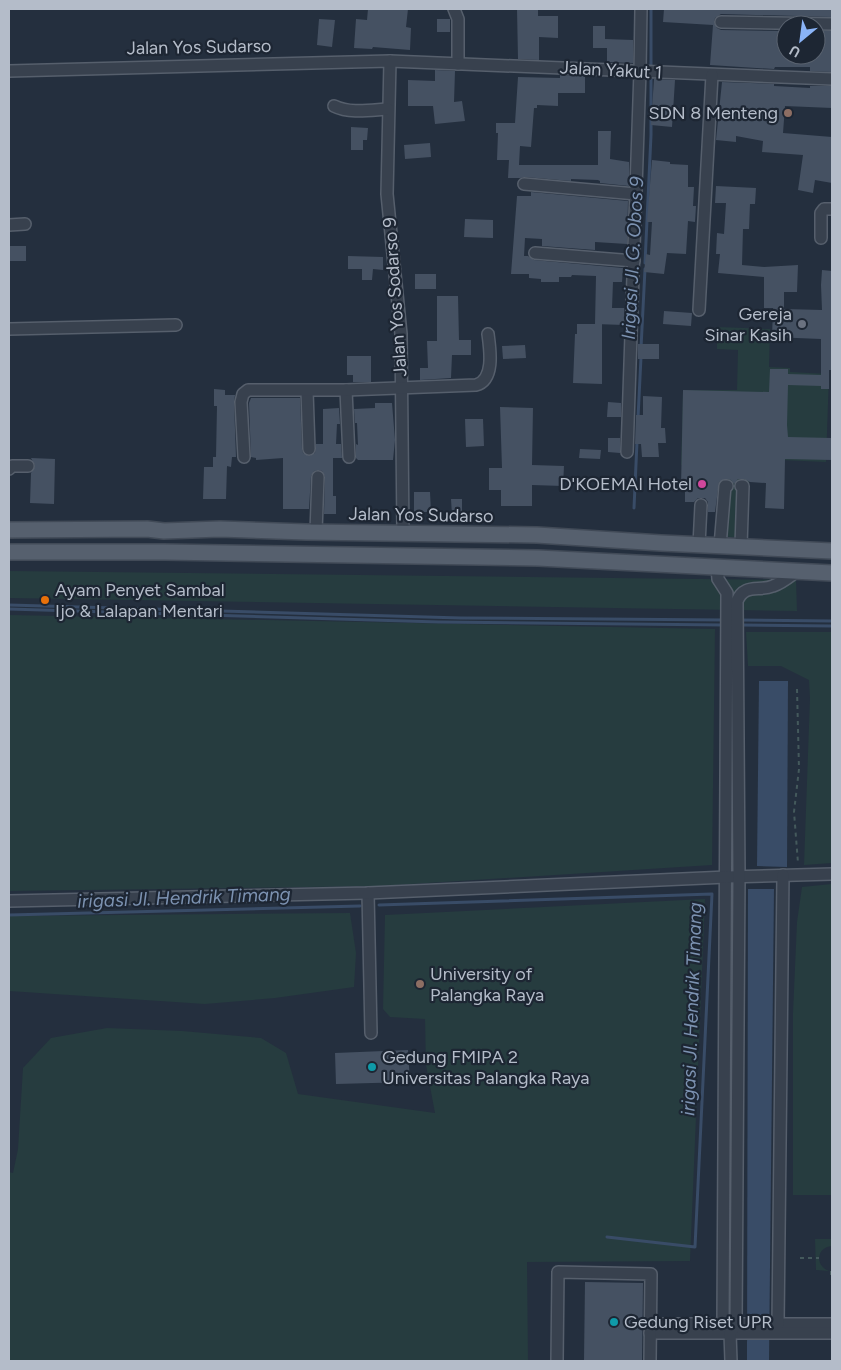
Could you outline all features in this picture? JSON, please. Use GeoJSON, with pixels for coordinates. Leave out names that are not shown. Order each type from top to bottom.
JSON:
{"type":"FeatureCollection","features":[{"type":"Feature","properties":{"kind":"main road","name":"Jalan Yos Sudarso"},"geometry":{"type":"LineString","coordinates":[[9,530],[147,529],[164,532],[220,529],[537,535],[832,551]]}},
{"type":"Feature","properties":{"kind":"main road"},"geometry":{"type":"LineString","coordinates":[[164,532],[164,552]]}},
{"type":"Feature","properties":{"kind":"main road"},"geometry":{"type":"LineString","coordinates":[[9,552],[164,552],[538,558],[832,573]]}},
{"type":"Feature","properties":{"kind":"street"},"geometry":{"type":"LineString","coordinates":[[454,9],[458,19],[458,64]]}},
{"type":"Feature","properties":{"kind":"street"},"geometry":{"type":"LineString","coordinates":[[627,452],[641,9]]}},
{"type":"Feature","properties":{"kind":"street"},"geometry":{"type":"LineString","coordinates":[[721,22],[832,24]]}},
{"type":"Feature","properties":{"kind":"street","name":"Jalan Yakut 1"},"geometry":{"type":"LineString","coordinates":[[390,61],[832,79]]}},
{"type":"Feature","properties":{"kind":"street","name":"Jalan Yos Sudarso"},"geometry":{"type":"LineString","coordinates":[[9,71],[390,61]]}},
{"type":"Feature","properties":{"kind":"street","name":"Jalan Yos Sodarso 9"},"geometry":{"type":"LineString","coordinates":[[390,61],[388,203],[401,334],[403,533]]}},
{"type":"Feature","properties":{"kind":"street"},"geometry":{"type":"LineString","coordinates":[[699,310],[712,75]]}},
{"type":"Feature","properties":{"kind":"street"},"geometry":{"type":"LineString","coordinates":[[334,106],[348,110],[388,109]]}},
{"type":"Feature","properties":{"kind":"street"},"geometry":{"type":"LineString","coordinates":[[524,184],[636,194]]}},
{"type":"Feature","properties":{"kind":"street"},"geometry":{"type":"LineString","coordinates":[[821,238],[821,213],[824,209],[832,209]]}},
{"type":"Feature","properties":{"kind":"street"},"geometry":{"type":"LineString","coordinates":[[9,225],[25,224]]}},
{"type":"Feature","properties":{"kind":"street"},"geometry":{"type":"LineString","coordinates":[[535,253],[634,261]]}},
{"type":"Feature","properties":{"kind":"street"},"geometry":{"type":"LineString","coordinates":[[9,329],[176,325]]}},
{"type":"Feature","properties":{"kind":"street"},"geometry":{"type":"LineString","coordinates":[[244,457],[241,402],[243,394],[248,390],[346,390],[480,384],[486,376],[488,369],[490,350],[488,334]]}},
{"type":"Feature","properties":{"kind":"street"},"geometry":{"type":"LineString","coordinates":[[346,390],[349,457]]}},
{"type":"Feature","properties":{"kind":"street"},"geometry":{"type":"LineString","coordinates":[[307,391],[309,449]]}},
{"type":"Feature","properties":{"kind":"street"},"geometry":{"type":"LineString","coordinates":[[9,469],[12,466],[28,466]]}},
{"type":"Feature","properties":{"kind":"street"},"geometry":{"type":"LineString","coordinates":[[316,532],[318,477]]}},
{"type":"Feature","properties":{"kind":"street"},"geometry":{"type":"LineString","coordinates":[[720,546],[726,486]]}},
{"type":"Feature","properties":{"kind":"street"},"geometry":{"type":"LineString","coordinates":[[741,546],[742,486]]}},
{"type":"Feature","properties":{"kind":"street"},"geometry":{"type":"LineString","coordinates":[[699,545],[700,505]]}},
{"type":"Feature","properties":{"kind":"street"},"geometry":{"type":"LineString","coordinates":[[717,568],[718,579],[727,593],[726,877],[736,1328]]}},
{"type":"Feature","properties":{"kind":"street"},"geometry":{"type":"LineString","coordinates":[[731,1361],[736,1328],[739,876],[737,601],[740,594],[747,590],[770,588],[784,581],[797,571]]}},
{"type":"Feature","properties":{"kind":"street"},"geometry":{"type":"LineString","coordinates":[[9,901],[368,893],[739,876],[832,874]]}},
{"type":"Feature","properties":{"kind":"street"},"geometry":{"type":"LineString","coordinates":[[774,1327],[783,875]]}},
{"type":"Feature","properties":{"kind":"street"},"geometry":{"type":"LineString","coordinates":[[368,893],[371,1033]]}},
{"type":"Feature","properties":{"kind":"street"},"geometry":{"type":"LineString","coordinates":[[557,1361],[558,1272],[651,1274],[650,1361]]}},
{"type":"Feature","properties":{"kind":"street"},"geometry":{"type":"LineString","coordinates":[[650,1328],[736,1328],[832,1324]]}},
{"type":"Feature","properties":{"kind":"street"},"geometry":{"type":"LineString","coordinates":[[774,1327],[832,1333]]}},
{"type":"Feature","properties":{"kind":"path"},"geometry":{"type":"LineString","coordinates":[[797,689],[799,769],[794,812],[799,875]]}},
{"type":"Feature","properties":{"kind":"path"},"geometry":{"type":"LineString","coordinates":[[832,1234],[832,1246]]}},
{"type":"Feature","properties":{"kind":"path"},"geometry":{"type":"LineString","coordinates":[[800,1258],[819,1258]]}},
{"type":"Feature","properties":{"kind":"green space"},"geometry":{"type":"Polygon","coordinates":[[[717,327],[770,329],[769,367],[790,368],[790,372],[829,374],[826,462],[753,459],[749,481],[747,538],[716,536],[720,466],[681,465],[683,390],[737,390],[738,350],[717,349],[717,327]]]}},
{"type":"Feature","properties":{"kind":"green space"},"geometry":{"type":"Polygon","coordinates":[[[9,571],[796,580],[797,611],[9,598],[9,571]]]}},
{"type":"Feature","properties":{"kind":"green space"},"geometry":{"type":"Polygon","coordinates":[[[9,615],[715,629],[712,865],[380,886],[9,891],[9,615]]]}},
{"type":"Feature","properties":{"kind":"green space"},"geometry":{"type":"Polygon","coordinates":[[[746,632],[832,632],[832,863],[804,865],[809,680],[781,666],[748,666],[746,632]]]}},
{"type":"Feature","properties":{"kind":"green space"},"geometry":{"type":"Polygon","coordinates":[[[832,884],[832,1195],[793,1195],[793,1013],[797,922],[802,887],[832,884]]]}},
{"type":"Feature","properties":{"kind":"green space"},"geometry":{"type":"Polygon","coordinates":[[[705,899],[690,1261],[527,1262],[528,1361],[9,1361],[9,1172],[13,1173],[18,1149],[23,1068],[51,1038],[107,1028],[182,1031],[261,1038],[286,1053],[298,1094],[435,1113],[426,1065],[425,1019],[390,1017],[383,1009],[385,915],[705,899]]]}},
{"type":"Feature","properties":{"kind":"green space"},"geometry":{"type":"Polygon","coordinates":[[[350,913],[356,953],[354,987],[275,998],[205,1004],[9,991],[9,916],[350,913]]]}},
{"type":"Feature","properties":{"kind":"green space"},"geometry":{"type":"Polygon","coordinates":[[[815,1239],[832,1239],[832,1246],[823,1249],[819,1257],[821,1265],[829,1271],[816,1270],[815,1239]]]}},
{"type":"Feature","properties":{"kind":"water"},"geometry":{"type":"Polygon","coordinates":[[[759,681],[788,681],[787,867],[757,866],[759,681]]]}},
{"type":"Feature","properties":{"kind":"water"},"geometry":{"type":"Polygon","coordinates":[[[748,889],[774,889],[769,1361],[747,1361],[748,889]]]}},
{"type":"Feature","properties":{"kind":"building"},"geometry":{"type":"Polygon","coordinates":[[[368,9],[408,9],[406,27],[411,28],[410,50],[373,47],[372,49],[354,48],[356,19],[367,20],[368,9]]]}},
{"type":"Feature","properties":{"kind":"building"},"geometry":{"type":"Polygon","coordinates":[[[517,9],[538,9],[538,16],[558,16],[558,38],[539,37],[539,60],[518,59],[517,9]]]}},
{"type":"Feature","properties":{"kind":"building"},"geometry":{"type":"Polygon","coordinates":[[[664,9],[832,9],[832,17],[826,17],[826,15],[721,14],[715,18],[714,22],[717,28],[721,30],[776,31],[776,65],[826,65],[826,31],[832,31],[832,72],[810,71],[810,67],[775,67],[774,69],[710,65],[713,25],[663,22],[664,9]]]}},
{"type":"Feature","properties":{"kind":"building"},"geometry":{"type":"Polygon","coordinates":[[[319,19],[335,20],[332,47],[317,45],[319,19]]]}},
{"type":"Feature","properties":{"kind":"building"},"geometry":{"type":"Polygon","coordinates":[[[437,19],[450,19],[450,32],[437,32],[437,19]]]}},
{"type":"Feature","properties":{"kind":"building"},"geometry":{"type":"Polygon","coordinates":[[[593,26],[605,26],[605,39],[633,40],[633,63],[607,62],[607,48],[593,48],[593,26]]]}},
{"type":"Feature","properties":{"kind":"building"},"geometry":{"type":"Polygon","coordinates":[[[435,70],[455,71],[454,102],[462,101],[465,121],[435,124],[433,106],[408,106],[408,80],[435,81],[435,70]]]}},
{"type":"Feature","properties":{"kind":"building"},"geometry":{"type":"Polygon","coordinates":[[[560,75],[585,76],[585,93],[558,93],[558,106],[537,105],[537,108],[534,108],[531,147],[520,146],[519,165],[598,165],[598,131],[611,131],[610,159],[629,162],[629,186],[600,183],[598,180],[571,179],[571,181],[525,177],[508,178],[509,160],[497,160],[498,133],[496,133],[496,123],[515,123],[518,77],[560,78],[560,75]]]}},
{"type":"Feature","properties":{"kind":"building"},"geometry":{"type":"Polygon","coordinates":[[[654,79],[675,80],[672,127],[651,125],[654,79]]]}},
{"type":"Feature","properties":{"kind":"building","name":"SDN 8 Menteng"},"geometry":{"type":"Polygon","coordinates":[[[722,82],[774,84],[774,86],[810,88],[810,86],[832,86],[832,108],[785,106],[783,133],[832,137],[832,183],[815,180],[813,193],[798,190],[803,155],[762,152],[763,141],[736,136],[736,142],[716,140],[722,82]]]}},
{"type":"Feature","properties":{"kind":"building"},"geometry":{"type":"Polygon","coordinates":[[[351,127],[368,128],[367,140],[363,140],[363,150],[351,150],[351,127]]]}},
{"type":"Feature","properties":{"kind":"building"},"geometry":{"type":"Polygon","coordinates":[[[430,143],[431,157],[405,159],[404,145],[430,143]]]}},
{"type":"Feature","properties":{"kind":"building"},"geometry":{"type":"Polygon","coordinates":[[[652,160],[688,165],[688,187],[694,187],[693,206],[696,206],[695,222],[688,221],[686,254],[667,253],[664,274],[644,272],[646,254],[650,255],[652,222],[647,222],[652,160]]]}},
{"type":"Feature","properties":{"kind":"building"},"geometry":{"type":"Polygon","coordinates":[[[716,186],[756,188],[755,204],[750,204],[749,229],[743,229],[742,265],[764,267],[798,265],[797,292],[784,292],[784,309],[822,310],[822,270],[832,271],[832,370],[829,370],[829,389],[821,389],[821,386],[788,385],[787,425],[788,437],[832,438],[832,460],[785,459],[784,509],[765,508],[766,483],[750,482],[744,479],[738,479],[734,484],[731,480],[727,479],[719,482],[715,512],[708,512],[708,502],[705,498],[698,498],[694,502],[685,502],[685,487],[681,487],[683,390],[769,392],[770,369],[788,369],[788,374],[821,375],[821,339],[772,337],[773,308],[764,308],[764,277],[718,273],[720,254],[716,254],[717,233],[724,234],[726,203],[715,203],[716,186]]]}},
{"type":"Feature","properties":{"kind":"building"},"geometry":{"type":"Polygon","coordinates":[[[531,192],[628,201],[627,244],[595,242],[595,250],[542,246],[542,239],[525,238],[524,256],[534,260],[623,268],[622,282],[613,282],[612,308],[624,308],[624,325],[595,324],[596,276],[572,275],[571,277],[559,277],[559,282],[541,282],[541,279],[529,278],[529,274],[511,274],[517,196],[531,196],[531,192]]]}},
{"type":"Feature","properties":{"kind":"building"},"geometry":{"type":"Polygon","coordinates":[[[465,219],[493,220],[493,238],[464,237],[465,219]]]}},
{"type":"Feature","properties":{"kind":"building"},"geometry":{"type":"Polygon","coordinates":[[[9,246],[26,246],[26,261],[9,261],[9,246]]]}},
{"type":"Feature","properties":{"kind":"building"},"geometry":{"type":"Polygon","coordinates":[[[348,256],[383,257],[383,270],[373,269],[372,280],[362,280],[362,269],[348,269],[348,256]]]}},
{"type":"Feature","properties":{"kind":"building"},"geometry":{"type":"Polygon","coordinates":[[[415,274],[436,274],[436,289],[415,289],[415,274]]]}},
{"type":"Feature","properties":{"kind":"building"},"geometry":{"type":"Polygon","coordinates":[[[437,296],[458,296],[459,340],[471,340],[471,355],[452,355],[451,378],[420,380],[420,368],[428,368],[427,341],[437,341],[437,296]]]}},
{"type":"Feature","properties":{"kind":"building"},"geometry":{"type":"Polygon","coordinates":[[[664,311],[692,313],[691,326],[663,324],[664,311]]]}},
{"type":"Feature","properties":{"kind":"building"},"geometry":{"type":"Polygon","coordinates":[[[577,324],[602,324],[602,384],[573,383],[577,324]]]}},
{"type":"Feature","properties":{"kind":"building"},"geometry":{"type":"Polygon","coordinates":[[[638,344],[659,344],[659,359],[638,359],[638,344]]]}},
{"type":"Feature","properties":{"kind":"building"},"geometry":{"type":"Polygon","coordinates":[[[525,345],[526,358],[503,359],[502,346],[525,345]]]}},
{"type":"Feature","properties":{"kind":"building"},"geometry":{"type":"Polygon","coordinates":[[[347,356],[371,356],[371,382],[353,382],[353,375],[347,375],[347,356]]]}},
{"type":"Feature","properties":{"kind":"building"},"geometry":{"type":"Polygon","coordinates":[[[214,389],[225,390],[225,395],[235,395],[236,457],[232,457],[231,467],[227,466],[226,499],[203,499],[204,467],[213,467],[213,457],[216,457],[217,406],[214,406],[214,389]]]}},
{"type":"Feature","properties":{"kind":"building"},"geometry":{"type":"Polygon","coordinates":[[[643,396],[662,397],[661,428],[665,428],[666,443],[658,443],[659,457],[642,457],[641,444],[635,444],[636,415],[643,415],[643,396]]]}},
{"type":"Feature","properties":{"kind":"building"},"geometry":{"type":"Polygon","coordinates":[[[251,398],[300,398],[302,449],[303,453],[309,456],[315,453],[316,444],[323,444],[323,409],[339,408],[340,424],[337,424],[336,444],[341,444],[342,458],[333,458],[333,496],[336,496],[336,514],[324,514],[325,477],[322,471],[319,470],[314,471],[311,476],[309,509],[283,509],[283,458],[256,460],[256,458],[251,457],[249,403],[251,398]]]}},
{"type":"Feature","properties":{"kind":"building"},"geometry":{"type":"Polygon","coordinates":[[[608,402],[621,403],[621,417],[607,417],[608,402]]]}},
{"type":"Feature","properties":{"kind":"building"},"geometry":{"type":"Polygon","coordinates":[[[375,403],[392,403],[395,440],[393,460],[358,460],[356,458],[356,444],[358,445],[354,409],[375,408],[375,403]]]}},
{"type":"Feature","properties":{"kind":"building"},"geometry":{"type":"Polygon","coordinates":[[[500,407],[533,408],[532,465],[564,466],[563,486],[532,485],[532,506],[501,506],[501,490],[489,490],[489,468],[502,468],[500,407]]]}},
{"type":"Feature","properties":{"kind":"building"},"geometry":{"type":"Polygon","coordinates":[[[465,419],[483,419],[484,446],[466,447],[465,419]]]}},
{"type":"Feature","properties":{"kind":"building"},"geometry":{"type":"Polygon","coordinates":[[[608,438],[620,438],[620,453],[608,452],[608,438]]]}},
{"type":"Feature","properties":{"kind":"building"},"geometry":{"type":"Polygon","coordinates":[[[580,449],[601,450],[600,459],[579,458],[580,449]]]}},
{"type":"Feature","properties":{"kind":"building"},"geometry":{"type":"Polygon","coordinates":[[[31,458],[55,459],[54,504],[30,503],[31,473],[35,466],[31,458]]]}},
{"type":"Feature","properties":{"kind":"building"},"geometry":{"type":"Polygon","coordinates":[[[414,492],[430,492],[431,512],[414,512],[414,492]]]}},
{"type":"Feature","properties":{"kind":"building"},"geometry":{"type":"Polygon","coordinates":[[[451,499],[462,499],[462,514],[452,514],[451,499]]]}},
{"type":"Feature","properties":{"kind":"building","name":"Gedung FMIPA 2 Universitas Palangka Raya"},"geometry":{"type":"Polygon","coordinates":[[[408,1050],[410,1082],[336,1084],[335,1053],[408,1050]]]}},
{"type":"Feature","properties":{"kind":"building","name":"Gedung Riset UPR"},"geometry":{"type":"Polygon","coordinates":[[[585,1282],[643,1283],[642,1361],[584,1361],[585,1282]]]}},
{"type":"Feature","properties":{"kind":"waterway","name":"Irigasi Jl. G. Obos 9"},"geometry":{"type":"LineString","coordinates":[[651,9],[651,68]]}},
{"type":"Feature","properties":{"kind":"waterway","name":"Irigasi Jl. G. Obos 9"},"geometry":{"type":"LineString","coordinates":[[645,263],[651,135],[651,74]]}},
{"type":"Feature","properties":{"kind":"waterway","name":"Irigasi Jl. G. Obos 9"},"geometry":{"type":"LineString","coordinates":[[641,348],[645,269]]}},
{"type":"Feature","properties":{"kind":"waterway","name":"Irigasi Jl. G. Obos 9"},"geometry":{"type":"LineString","coordinates":[[638,418],[641,357]]}},
{"type":"Feature","properties":{"kind":"waterway","name":"Irigasi Jl. G. Obos 9"},"geometry":{"type":"LineString","coordinates":[[634,508],[637,442]]}},
{"type":"Feature","properties":{"kind":"waterway"},"geometry":{"type":"LineString","coordinates":[[9,605],[461,618],[725,620]]}},
{"type":"Feature","properties":{"kind":"waterway"},"geometry":{"type":"LineString","coordinates":[[9,609],[439,622],[724,625]]}},
{"type":"Feature","properties":{"kind":"waterway"},"geometry":{"type":"LineString","coordinates":[[739,620],[832,621]]}},
{"type":"Feature","properties":{"kind":"waterway"},"geometry":{"type":"LineString","coordinates":[[740,625],[832,626]]}},
{"type":"Feature","properties":{"kind":"waterway","name":"irigasi Jl. Hendrik Timang"},"geometry":{"type":"LineString","coordinates":[[379,905],[712,894],[695,1247],[607,1237]]}},
{"type":"Feature","properties":{"kind":"waterway","name":"irigasi Jl. Hendrik Timang"},"geometry":{"type":"LineString","coordinates":[[9,915],[360,906]]}},
{"type":"Feature","properties":{"kind":"place","name":"SDN 8 Menteng"},"geometry":{"type":"Point","coordinates":[788,113]}},
{"type":"Feature","properties":{"kind":"place","name":"Gereja Sinar Kasih"},"geometry":{"type":"Point","coordinates":[802,324]}},
{"type":"Feature","properties":{"kind":"place","name":"D'KOEMAI Hotel"},"geometry":{"type":"Point","coordinates":[702,484]}},
{"type":"Feature","properties":{"kind":"place","name":"Ayam Penyet Sambal Ijo & Lalapan Mentari"},"geometry":{"type":"Point","coordinates":[45,600]}},
{"type":"Feature","properties":{"kind":"place","name":"University of Palangka Raya"},"geometry":{"type":"Point","coordinates":[420,984]}},
{"type":"Feature","properties":{"kind":"place","name":"Gedung FMIPA 2 Universitas Palangka Raya"},"geometry":{"type":"Point","coordinates":[372,1067]}},
{"type":"Feature","properties":{"kind":"place","name":"Gedung Riset UPR"},"geometry":{"type":"Point","coordinates":[614,1322]}}]}
